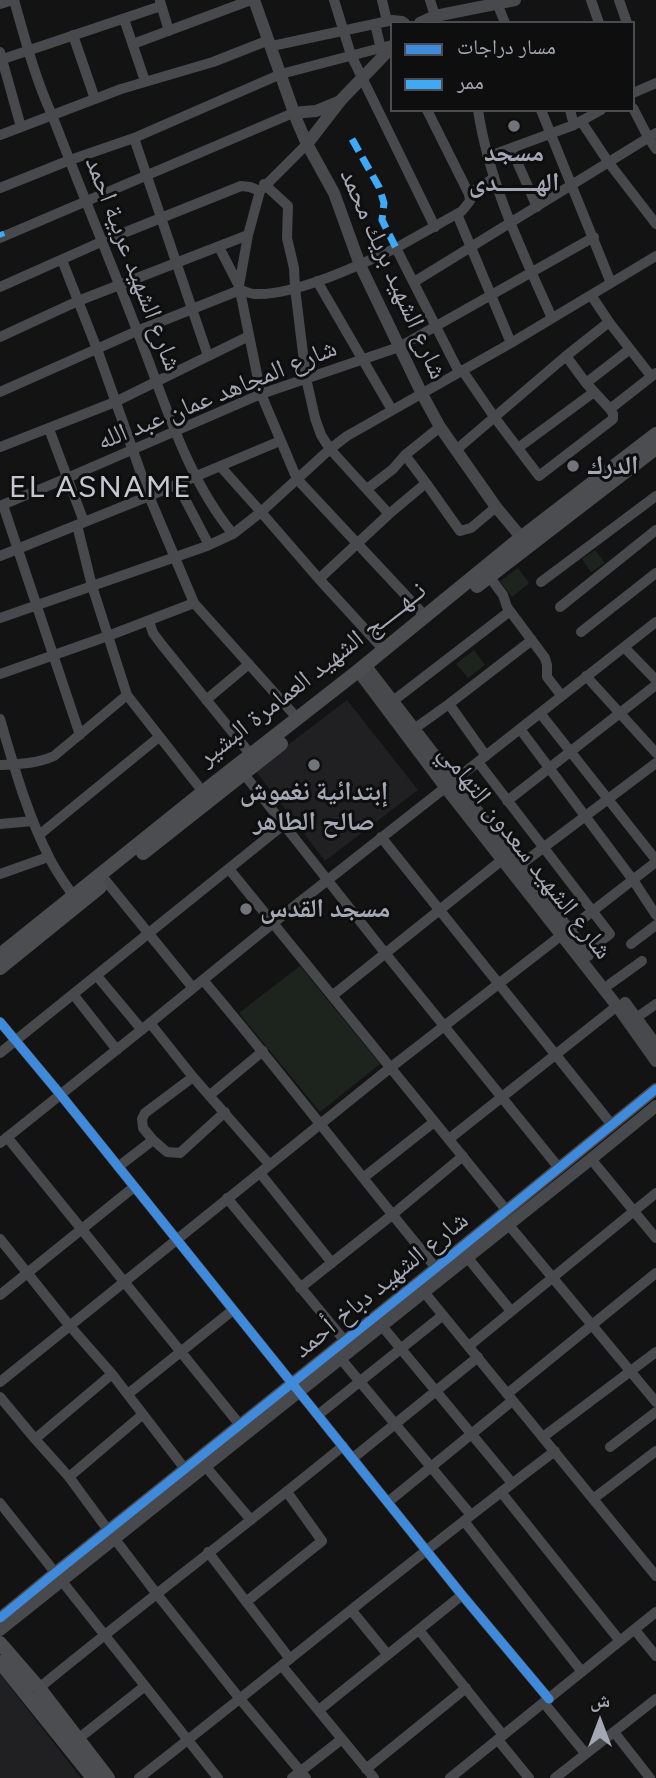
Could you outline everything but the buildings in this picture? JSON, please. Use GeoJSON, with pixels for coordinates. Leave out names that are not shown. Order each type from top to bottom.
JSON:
{"type":"FeatureCollection","features":[{"type":"Feature","properties":{"kind":"main road","name":"نــهـــــج الشهيد العمامرة البشير"},"geometry":{"type":"LineString","coordinates":[[104,878],[203,792],[240,770],[251,755],[489,576],[525,541],[656,434]]}},
{"type":"Feature","properties":{"kind":"main road","name":"نــهـــــج الشهيد العمامرة البشير"},"geometry":{"type":"LineString","coordinates":[[0,968],[77,900],[364,671],[384,650],[425,616],[656,448]]}},
{"type":"Feature","properties":{"kind":"main road","name":"نــهـــــج الشهيد العمامرة البشير"},"geometry":{"type":"LineString","coordinates":[[0,955],[77,900]]}},
{"type":"Feature","properties":{"kind":"main road"},"geometry":{"type":"LineString","coordinates":[[0,1643],[39,1688],[108,1778]]}},
{"type":"Feature","properties":{"kind":"main road"},"geometry":{"type":"LineString","coordinates":[[0,1662],[93,1778]]}},
{"type":"Feature","properties":{"kind":"street"},"geometry":{"type":"LineString","coordinates":[[0,4],[13,0]]}},
{"type":"Feature","properties":{"kind":"street","name":"شارع الشهيد عربية احمد"},"geometry":{"type":"LineString","coordinates":[[13,0],[43,96],[176,432],[209,503],[233,534]]}},
{"type":"Feature","properties":{"kind":"street"},"geometry":{"type":"LineString","coordinates":[[133,44],[253,0]]}},
{"type":"Feature","properties":{"kind":"street","name":"شارع الشهيد بريك محمد"},"geometry":{"type":"LineString","coordinates":[[253,0],[293,113],[334,192],[360,265],[422,394],[456,450],[496,507],[525,541]]}},
{"type":"Feature","properties":{"kind":"street"},"geometry":{"type":"LineString","coordinates":[[334,0],[351,55],[435,227]]}},
{"type":"Feature","properties":{"kind":"street"},"geometry":{"type":"LineString","coordinates":[[382,0],[387,21]]}},
{"type":"Feature","properties":{"kind":"street"},"geometry":{"type":"LineString","coordinates":[[430,0],[435,16]]}},
{"type":"Feature","properties":{"kind":"street"},"geometry":{"type":"LineString","coordinates":[[424,21],[435,16],[451,18],[483,3],[497,4],[515,0]]}},
{"type":"Feature","properties":{"kind":"street"},"geometry":{"type":"LineString","coordinates":[[591,0],[598,21]]}},
{"type":"Feature","properties":{"kind":"street"},"geometry":{"type":"LineString","coordinates":[[619,0],[626,21]]}},
{"type":"Feature","properties":{"kind":"street"},"geometry":{"type":"LineString","coordinates":[[21,127],[1,57],[124,19],[160,3],[169,31]]}},
{"type":"Feature","properties":{"kind":"street"},"geometry":{"type":"LineString","coordinates":[[497,4],[504,21]]}},
{"type":"Feature","properties":{"kind":"street"},"geometry":{"type":"LineString","coordinates":[[124,19],[145,81]]}},
{"type":"Feature","properties":{"kind":"street"},"geometry":{"type":"LineString","coordinates":[[0,135],[145,81],[270,43],[387,21],[400,21]]}},
{"type":"Feature","properties":{"kind":"street"},"geometry":{"type":"LineString","coordinates":[[375,24],[388,47]]}},
{"type":"Feature","properties":{"kind":"street"},"geometry":{"type":"LineString","coordinates":[[73,35],[95,99]]}},
{"type":"Feature","properties":{"kind":"street"},"geometry":{"type":"LineString","coordinates":[[0,188],[134,138],[281,74],[388,47]]}},
{"type":"Feature","properties":{"kind":"street"},"geometry":{"type":"LineString","coordinates":[[239,288],[256,200],[262,188],[307,144],[341,100],[388,47]]}},
{"type":"Feature","properties":{"kind":"street"},"geometry":{"type":"LineString","coordinates":[[635,92],[656,83]]}},
{"type":"Feature","properties":{"kind":"street"},"geometry":{"type":"LineString","coordinates":[[0,238],[293,113],[316,111],[341,100]]}},
{"type":"Feature","properties":{"kind":"street"},"geometry":{"type":"LineString","coordinates":[[635,111],[652,135],[656,149]]}},
{"type":"Feature","properties":{"kind":"street"},"geometry":{"type":"LineString","coordinates":[[0,392],[239,288],[254,294],[273,293],[360,265],[457,214],[468,206],[469,194],[428,112]]}},
{"type":"Feature","properties":{"kind":"street"},"geometry":{"type":"LineString","coordinates":[[478,112],[494,178],[552,318]]}},
{"type":"Feature","properties":{"kind":"street"},"geometry":{"type":"LineString","coordinates":[[542,112],[611,283]]}},
{"type":"Feature","properties":{"kind":"street"},"geometry":{"type":"LineString","coordinates":[[571,112],[656,224]]}},
{"type":"Feature","properties":{"kind":"street"},"geometry":{"type":"LineString","coordinates":[[487,157],[577,123],[597,112]]}},
{"type":"Feature","properties":{"kind":"street"},"geometry":{"type":"LineString","coordinates":[[414,282],[652,135]]}},
{"type":"Feature","properties":{"kind":"street"},"geometry":{"type":"LineString","coordinates":[[134,138],[208,356]]}},
{"type":"Feature","properties":{"kind":"street"},"geometry":{"type":"LineString","coordinates":[[511,148],[537,207]]}},
{"type":"Feature","properties":{"kind":"street"},"geometry":{"type":"LineString","coordinates":[[469,194],[494,178]]}},
{"type":"Feature","properties":{"kind":"street"},"geometry":{"type":"LineString","coordinates":[[0,288],[101,242],[241,186],[262,188],[288,206],[286,230],[294,268],[306,378],[321,435],[330,449],[388,514]]}},
{"type":"Feature","properties":{"kind":"street"},"geometry":{"type":"LineString","coordinates":[[457,214],[511,343]]}},
{"type":"Feature","properties":{"kind":"street"},"geometry":{"type":"LineString","coordinates":[[0,337],[78,301],[248,235]]}},
{"type":"Feature","properties":{"kind":"street","name":"شارع المجاهد عمان عبد الله"},"geometry":{"type":"LineString","coordinates":[[1,505],[261,394],[399,347],[594,237]]}},
{"type":"Feature","properties":{"kind":"street"},"geometry":{"type":"LineString","coordinates":[[219,247],[239,288],[261,394],[297,479],[425,616]]}},
{"type":"Feature","properties":{"kind":"street"},"geometry":{"type":"LineString","coordinates":[[396,248],[461,371],[539,476],[613,419],[610,409],[566,356]]}},
{"type":"Feature","properties":{"kind":"street"},"geometry":{"type":"LineString","coordinates":[[62,260],[149,496],[194,603],[299,719]]}},
{"type":"Feature","properties":{"kind":"street"},"geometry":{"type":"LineString","coordinates":[[0,618],[209,545],[233,534],[347,436],[611,283],[654,261]]}},
{"type":"Feature","properties":{"kind":"street"},"geometry":{"type":"LineString","coordinates":[[317,281],[392,410]]}},
{"type":"Feature","properties":{"kind":"street"},"geometry":{"type":"LineString","coordinates":[[591,295],[630,349],[654,375],[610,409]]}},
{"type":"Feature","properties":{"kind":"street"},"geometry":{"type":"LineString","coordinates":[[456,450],[609,322]]}},
{"type":"Feature","properties":{"kind":"street"},"geometry":{"type":"LineString","coordinates":[[0,447],[115,402],[249,336]]}},
{"type":"Feature","properties":{"kind":"street"},"geometry":{"type":"LineString","coordinates":[[586,383],[630,349]]}},
{"type":"Feature","properties":{"kind":"street"},"geometry":{"type":"LineString","coordinates":[[518,448],[594,392]]}},
{"type":"Feature","properties":{"kind":"street"},"geometry":{"type":"LineString","coordinates":[[368,489],[440,427]]}},
{"type":"Feature","properties":{"kind":"street"},"geometry":{"type":"LineString","coordinates":[[49,429],[67,478],[80,524],[92,586],[127,695],[203,792]]}},
{"type":"Feature","properties":{"kind":"street"},"geometry":{"type":"LineString","coordinates":[[0,556],[280,441]]}},
{"type":"Feature","properties":{"kind":"street"},"geometry":{"type":"LineString","coordinates":[[405,455],[460,531],[471,528],[496,507]]}},
{"type":"Feature","properties":{"kind":"street"},"geometry":{"type":"LineString","coordinates":[[220,466],[384,650]]}},
{"type":"Feature","properties":{"kind":"street"},"geometry":{"type":"LineString","coordinates":[[319,579],[388,514],[426,483]]}},
{"type":"Feature","properties":{"kind":"street"},"geometry":{"type":"LineString","coordinates":[[177,484],[209,545]]}},
{"type":"Feature","properties":{"kind":"street"},"geometry":{"type":"LineString","coordinates":[[541,582],[656,496]]}},
{"type":"Feature","properties":{"kind":"street"},"geometry":{"type":"LineString","coordinates":[[1,505],[19,548],[80,735]]}},
{"type":"Feature","properties":{"kind":"street"},"geometry":{"type":"LineString","coordinates":[[561,607],[656,530]]}},
{"type":"Feature","properties":{"kind":"street"},"geometry":{"type":"LineString","coordinates":[[581,632],[656,573]]}},
{"type":"Feature","properties":{"kind":"street"},"geometry":{"type":"LineString","coordinates":[[489,576],[503,595],[505,604],[546,660],[548,679],[561,695]]}},
{"type":"Feature","properties":{"kind":"street"},"geometry":{"type":"LineString","coordinates":[[0,674],[194,603]]}},
{"type":"Feature","properties":{"kind":"street"},"geometry":{"type":"LineString","coordinates":[[393,701],[510,611]]}},
{"type":"Feature","properties":{"kind":"street"},"geometry":{"type":"LineString","coordinates":[[149,621],[153,633],[162,645],[251,755]]}},
{"type":"Feature","properties":{"kind":"street"},"geometry":{"type":"LineString","coordinates":[[240,1425],[3,1140],[381,837],[652,625],[656,637]]}},
{"type":"Feature","properties":{"kind":"street"},"geometry":{"type":"LineString","coordinates":[[414,729],[532,640]]}},
{"type":"Feature","properties":{"kind":"street"},"geometry":{"type":"LineString","coordinates":[[508,801],[656,682],[624,647]]}},
{"type":"Feature","properties":{"kind":"street"},"geometry":{"type":"LineString","coordinates":[[206,699],[249,664]]}},
{"type":"Feature","properties":{"kind":"street","name":"شارع الشهيد سعدون التهامي"},"geometry":{"type":"LineString","coordinates":[[364,671],[393,701],[449,784],[519,866],[656,1061]]}},
{"type":"Feature","properties":{"kind":"street","name":"شارع الشهيد سعدون التهامي"},"geometry":{"type":"LineString","coordinates":[[364,671],[502,860],[586,952],[656,1045]]}},
{"type":"Feature","properties":{"kind":"street"},"geometry":{"type":"LineString","coordinates":[[586,676],[656,753]]}},
{"type":"Feature","properties":{"kind":"street"},"geometry":{"type":"LineString","coordinates":[[0,765],[43,761],[54,756],[127,695]]}},
{"type":"Feature","properties":{"kind":"street"},"geometry":{"type":"LineString","coordinates":[[449,704],[508,801],[610,934],[586,952]]}},
{"type":"Feature","properties":{"kind":"street"},"geometry":{"type":"LineString","coordinates":[[0,1382],[269,1164],[656,861],[540,713]]}},
{"type":"Feature","properties":{"kind":"street"},"geometry":{"type":"LineString","coordinates":[[0,719],[33,821],[48,857],[77,900]]}},
{"type":"Feature","properties":{"kind":"street"},"geometry":{"type":"LineString","coordinates":[[520,729],[656,915]]}},
{"type":"Feature","properties":{"kind":"street"},"geometry":{"type":"LineString","coordinates":[[39,835],[159,737]]}},
{"type":"Feature","properties":{"kind":"street"},"geometry":{"type":"LineString","coordinates":[[519,866],[656,763]]}},
{"type":"Feature","properties":{"kind":"street"},"geometry":{"type":"LineString","coordinates":[[240,770],[559,1168]]}},
{"type":"Feature","properties":{"kind":"street"},"geometry":{"type":"LineString","coordinates":[[0,824],[33,821]]}},
{"type":"Feature","properties":{"kind":"street"},"geometry":{"type":"LineString","coordinates":[[0,1053],[283,825]]}},
{"type":"Feature","properties":{"kind":"street"},"geometry":{"type":"LineString","coordinates":[[381,837],[612,1125]]}},
{"type":"Feature","properties":{"kind":"street"},"geometry":{"type":"LineString","coordinates":[[0,874],[48,857]]}},
{"type":"Feature","properties":{"kind":"street"},"geometry":{"type":"LineString","coordinates":[[332,996],[502,860]]}},
{"type":"Feature","properties":{"kind":"street"},"geometry":{"type":"LineString","coordinates":[[229,869],[463,1156],[553,1277],[656,1402]]}},
{"type":"Feature","properties":{"kind":"street"},"geometry":{"type":"LineString","coordinates":[[104,878],[193,988]]}},
{"type":"Feature","properties":{"kind":"street"},"geometry":{"type":"LineString","coordinates":[[631,944],[656,925]]}},
{"type":"Feature","properties":{"kind":"street"},"geometry":{"type":"LineString","coordinates":[[610,984],[642,961]]}},
{"type":"Feature","properties":{"kind":"street"},"geometry":{"type":"LineString","coordinates":[[97,976],[210,1095],[269,1164]]}},
{"type":"Feature","properties":{"kind":"street"},"geometry":{"type":"LineString","coordinates":[[203,980],[436,1268]]}},
{"type":"Feature","properties":{"kind":"street"},"geometry":{"type":"LineString","coordinates":[[74,994],[117,1050]]}},
{"type":"Feature","properties":{"kind":"street"},"geometry":{"type":"LineString","coordinates":[[636,1018],[656,1004]]}},
{"type":"Feature","properties":{"kind":"street"},"geometry":{"type":"LineString","coordinates":[[449,1139],[617,1006]]}},
{"type":"Feature","properties":{"kind":"street"},"geometry":{"type":"LineString","coordinates":[[0,1022],[426,1549],[585,1753]]}},
{"type":"Feature","properties":{"kind":"street"},"geometry":{"type":"LineString","coordinates":[[210,1095],[263,1051]]}},
{"type":"Feature","properties":{"kind":"street"},"geometry":{"type":"LineString","coordinates":[[193,1077],[145,1113],[142,1119],[143,1128],[153,1140],[167,1152],[180,1153],[225,1112]]}},
{"type":"Feature","properties":{"kind":"street","name":"شارع الشهيد دباخ أحمد"},"geometry":{"type":"LineString","coordinates":[[0,1618],[206,1467],[295,1387],[341,1359],[348,1346],[382,1326],[467,1257],[559,1168],[656,1089]]}},
{"type":"Feature","properties":{"kind":"street","name":"شارع الشهيد دباخ أحمد"},"geometry":{"type":"LineString","coordinates":[[112,1535],[185,1469],[348,1346],[436,1268],[591,1159],[656,1106]]}},
{"type":"Feature","properties":{"kind":"street"},"geometry":{"type":"LineString","coordinates":[[363,1178],[434,1122]]}},
{"type":"Feature","properties":{"kind":"street"},"geometry":{"type":"LineString","coordinates":[[118,1167],[153,1140]]}},
{"type":"Feature","properties":{"kind":"street"},"geometry":{"type":"LineString","coordinates":[[300,1288],[463,1156]]}},
{"type":"Feature","properties":{"kind":"street"},"geometry":{"type":"LineString","coordinates":[[591,1159],[656,1238]]}},
{"type":"Feature","properties":{"kind":"street"},"geometry":{"type":"LineString","coordinates":[[260,1173],[332,1264]]}},
{"type":"Feature","properties":{"kind":"street"},"geometry":{"type":"LineString","coordinates":[[0,1294],[134,1187]]}},
{"type":"Feature","properties":{"kind":"street"},"geometry":{"type":"LineString","coordinates":[[469,1346],[656,1194]]}},
{"type":"Feature","properties":{"kind":"street"},"geometry":{"type":"LineString","coordinates":[[227,1198],[348,1346]]}},
{"type":"Feature","properties":{"kind":"street"},"geometry":{"type":"LineString","coordinates":[[0,1239],[112,1374],[185,1469]]}},
{"type":"Feature","properties":{"kind":"street"},"geometry":{"type":"LineString","coordinates":[[467,1257],[511,1311]]}},
{"type":"Feature","properties":{"kind":"street"},"geometry":{"type":"LineString","coordinates":[[388,1502],[472,1433],[592,1325],[656,1273]]}},
{"type":"Feature","properties":{"kind":"street"},"geometry":{"type":"LineString","coordinates":[[424,1292],[656,1576]]}},
{"type":"Feature","properties":{"kind":"street"},"geometry":{"type":"LineString","coordinates":[[128,1394],[233,1310]]}},
{"type":"Feature","properties":{"kind":"street"},"geometry":{"type":"LineString","coordinates":[[318,1415],[443,1315]]}},
{"type":"Feature","properties":{"kind":"street"},"geometry":{"type":"LineString","coordinates":[[382,1326],[512,1483]]}},
{"type":"Feature","properties":{"kind":"street"},"geometry":{"type":"LineString","coordinates":[[543,1437],[656,1352]]}},
{"type":"Feature","properties":{"kind":"street"},"geometry":{"type":"LineString","coordinates":[[353,1458],[478,1357]]}},
{"type":"Feature","properties":{"kind":"street"},"geometry":{"type":"LineString","coordinates":[[341,1359],[431,1467],[582,1672]]}},
{"type":"Feature","properties":{"kind":"street"},"geometry":{"type":"LineString","coordinates":[[35,1439],[112,1374]]}},
{"type":"Feature","properties":{"kind":"street"},"geometry":{"type":"LineString","coordinates":[[0,1397],[69,1477],[300,1776],[342,1739]]}},
{"type":"Feature","properties":{"kind":"street"},"geometry":{"type":"LineString","coordinates":[[610,1447],[656,1412]]}},
{"type":"Feature","properties":{"kind":"street"},"geometry":{"type":"LineString","coordinates":[[69,1477],[142,1415]]}},
{"type":"Feature","properties":{"kind":"street"},"geometry":{"type":"LineString","coordinates":[[39,1688],[343,1446]]}},
{"type":"Feature","properties":{"kind":"street"},"geometry":{"type":"LineString","coordinates":[[139,1778],[352,1611],[426,1549],[555,1451]]}},
{"type":"Feature","properties":{"kind":"street"},"geometry":{"type":"LineString","coordinates":[[593,1499],[656,1451]]}},
{"type":"Feature","properties":{"kind":"street"},"geometry":{"type":"LineString","coordinates":[[206,1467],[251,1520]]}},
{"type":"Feature","properties":{"kind":"street"},"geometry":{"type":"LineString","coordinates":[[246,1602],[322,1541],[287,1492]]}},
{"type":"Feature","properties":{"kind":"street"},"geometry":{"type":"LineString","coordinates":[[501,1492],[620,1641]]}},
{"type":"Feature","properties":{"kind":"street"},"geometry":{"type":"LineString","coordinates":[[0,1503],[218,1778]]}},
{"type":"Feature","properties":{"kind":"street"},"geometry":{"type":"LineString","coordinates":[[208,1552],[246,1602],[319,1710],[374,1778]]}},
{"type":"Feature","properties":{"kind":"street","name":"شارع الشهيد دباخ أحمد"},"geometry":{"type":"LineString","coordinates":[[0,1630],[59,1576]]}},
{"type":"Feature","properties":{"kind":"street"},"geometry":{"type":"LineString","coordinates":[[319,1710],[462,1595]]}},
{"type":"Feature","properties":{"kind":"street"},"geometry":{"type":"LineString","coordinates":[[352,1611],[388,1656]]}},
{"type":"Feature","properties":{"kind":"street"},"geometry":{"type":"LineString","coordinates":[[453,1777],[656,1612]]}},
{"type":"Feature","properties":{"kind":"street"},"geometry":{"type":"LineString","coordinates":[[419,1630],[466,1688],[529,1778]]}},
{"type":"Feature","properties":{"kind":"street"},"geometry":{"type":"LineString","coordinates":[[635,1630],[656,1657]]}},
{"type":"Feature","properties":{"kind":"street"},"geometry":{"type":"LineString","coordinates":[[78,1739],[145,1686]]}},
{"type":"Feature","properties":{"kind":"street"},"geometry":{"type":"LineString","coordinates":[[366,1769],[466,1688]]}},
{"type":"Feature","properties":{"kind":"street"},"geometry":{"type":"LineString","coordinates":[[555,1778],[656,1699]]}},
{"type":"Feature","properties":{"kind":"street"},"geometry":{"type":"LineString","coordinates":[[614,1732],[650,1778]]}},
{"type":"Feature","properties":{"kind":"shaded area"},"geometry":{"type":"Polygon","coordinates":[[[595,550],[605,563],[591,572],[582,559],[595,550]]]}},
{"type":"Feature","properties":{"kind":"shaded area"},"geometry":{"type":"Polygon","coordinates":[[[518,568],[529,583],[512,597],[500,581],[518,568]]]}},
{"type":"Feature","properties":{"kind":"shaded area"},"geometry":{"type":"Polygon","coordinates":[[[474,650],[485,665],[468,678],[456,664],[474,650]]]}},
{"type":"Feature","properties":{"kind":"shaded area"},"geometry":{"type":"Polygon","coordinates":[[[347,700],[418,790],[325,861],[255,770],[347,700]]]}},
{"type":"Feature","properties":{"kind":"shaded area"},"geometry":{"type":"Polygon","coordinates":[[[300,966],[380,1064],[320,1112],[239,1013],[300,966]]]}},
{"type":"Feature","properties":{"kind":"shaded area"},"geometry":{"type":"Polygon","coordinates":[[[0,1674],[81,1778],[0,1778],[0,1674]]]}},
{"type":"Feature","properties":{"kind":"marked path"},"geometry":{"type":"LineString","coordinates":[[352,139],[379,187],[384,203],[382,220],[396,248]]}},
{"type":"Feature","properties":{"kind":"marked path"},"geometry":{"type":"LineString","coordinates":[[0,232],[2,237]]}},
{"type":"Feature","properties":{"kind":"cycle path"},"geometry":{"type":"LineString","coordinates":[[0,1022],[549,1699]]}},
{"type":"Feature","properties":{"kind":"cycle path"},"geometry":{"type":"LineString","coordinates":[[0,1618],[656,1089]]}},
{"type":"Feature","properties":{"kind":"place","name":"مسجد الهـــــــدى"},"geometry":{"type":"Point","coordinates":[514,126]}},
{"type":"Feature","properties":{"kind":"place","name":"الدرك"},"geometry":{"type":"Point","coordinates":[573,466]}},
{"type":"Feature","properties":{"kind":"place","name":"إبتدائية نغموش صالح الطاهر"},"geometry":{"type":"Point","coordinates":[314,765]}},
{"type":"Feature","properties":{"kind":"place","name":"مسجد القدس"},"geometry":{"type":"Point","coordinates":[246,909]}},
{"type":"Feature","properties":{"kind":"district","name":"EL ASNAME"},"geometry":{"type":"Point","coordinates":[101,488]}}]}
